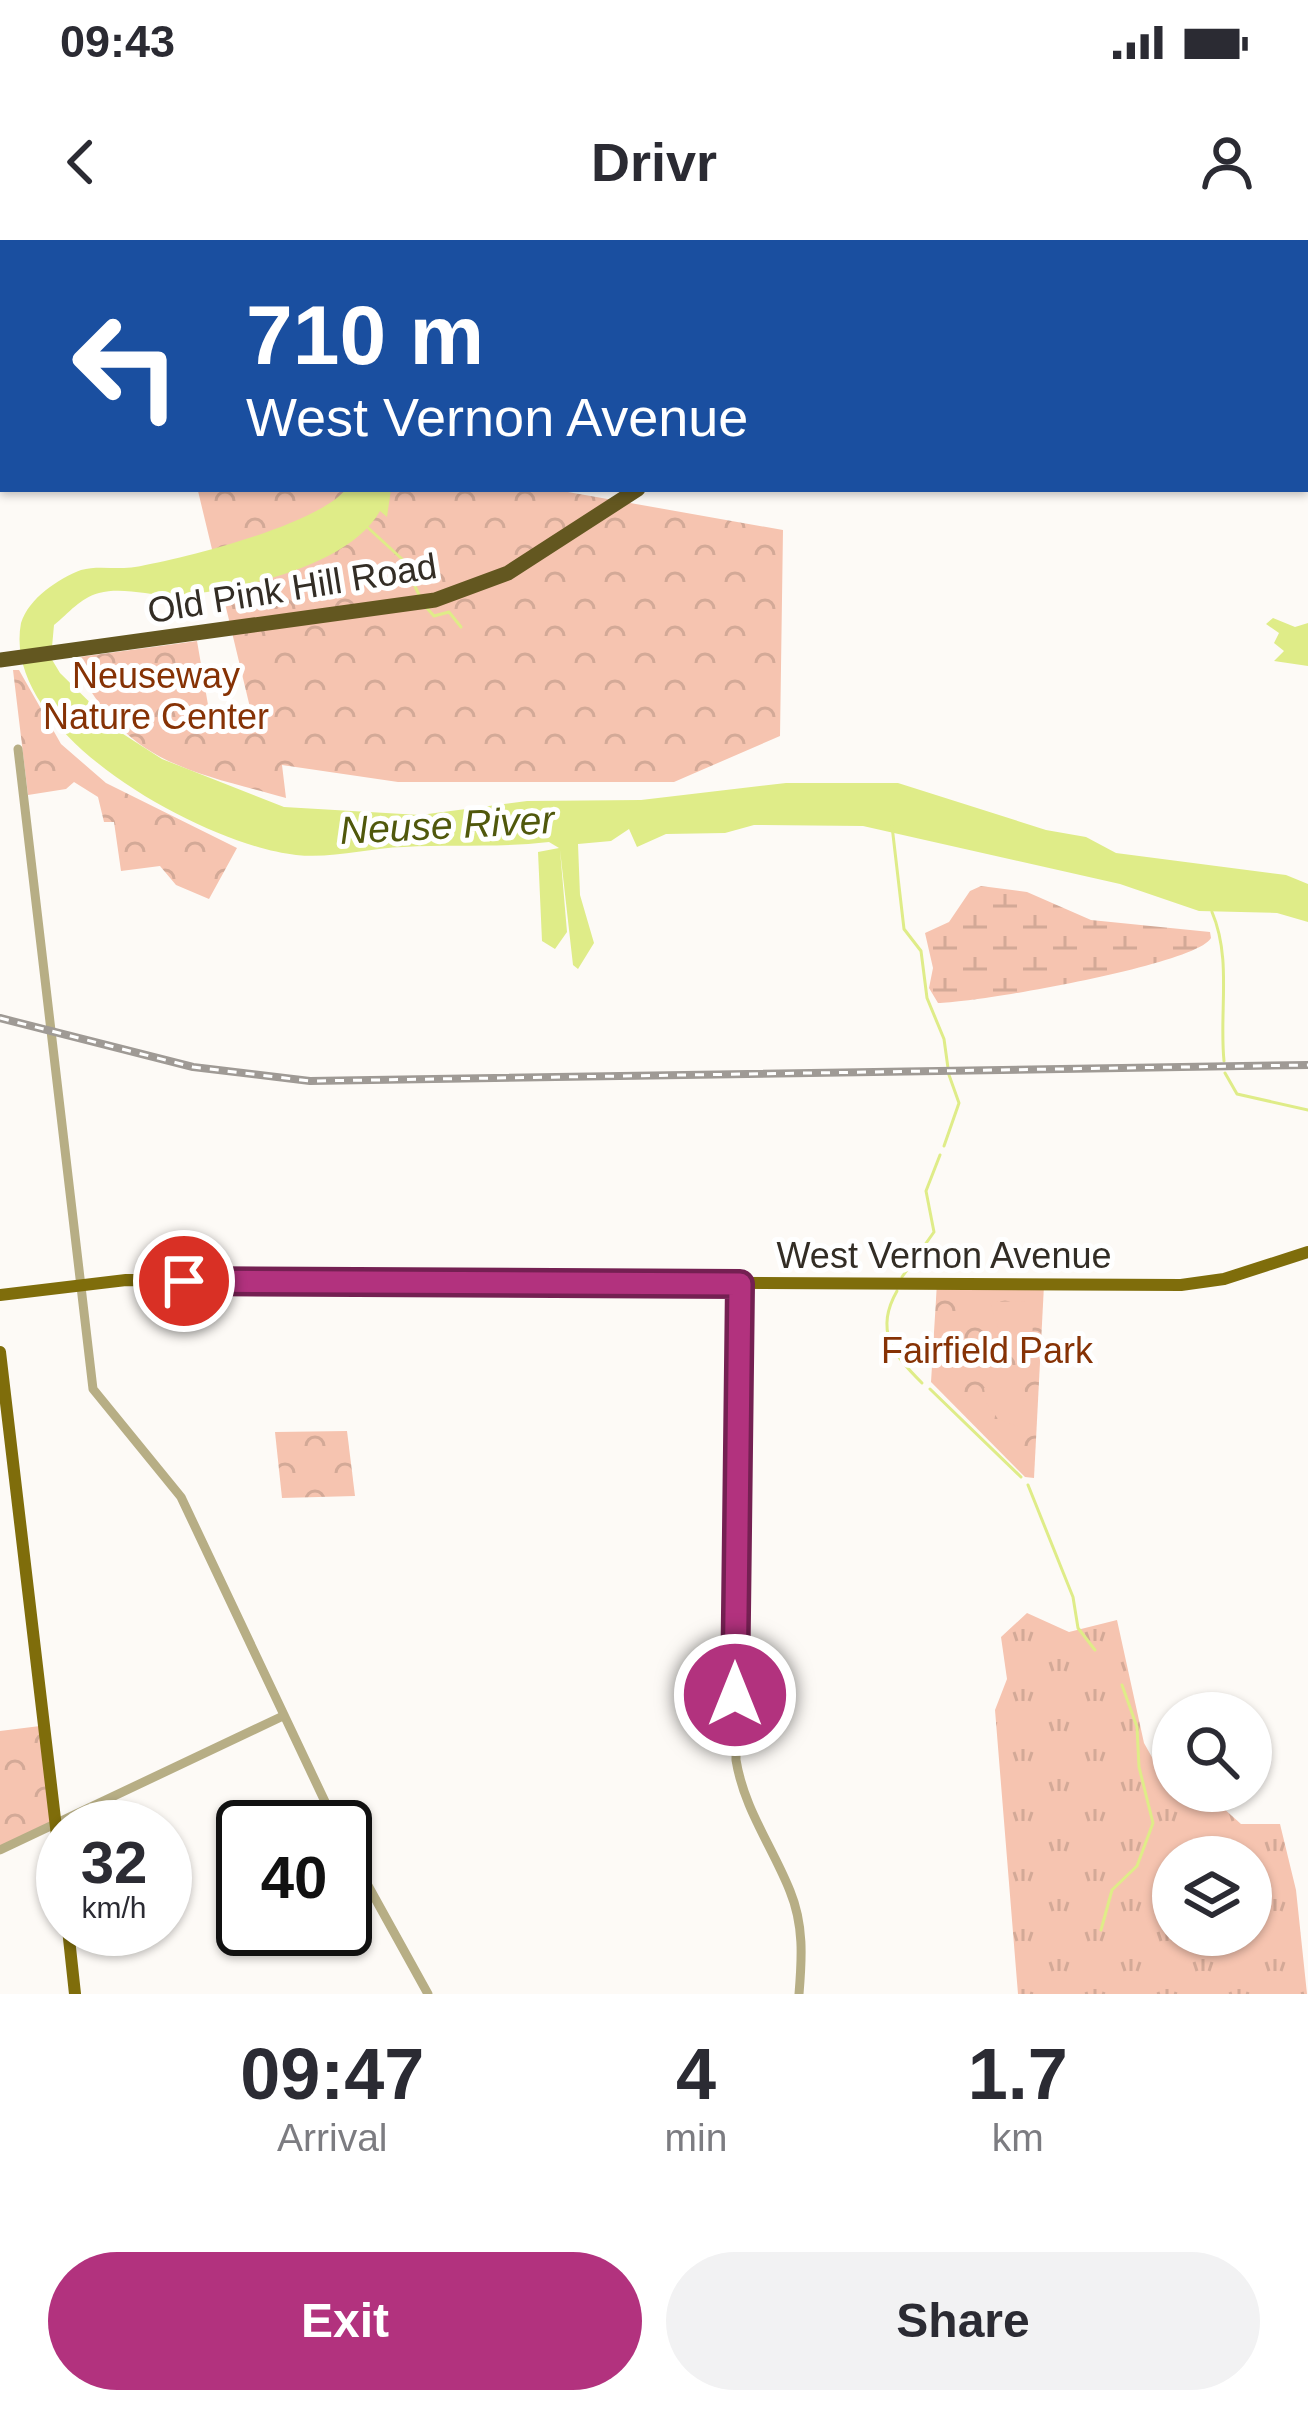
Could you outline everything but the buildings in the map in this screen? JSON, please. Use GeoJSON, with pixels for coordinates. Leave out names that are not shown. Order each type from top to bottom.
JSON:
{"type":"FeatureCollection","features":[{"type":"Feature","properties":{"kind":"highway","name":"Old Pink Hill Road"},"geometry":{"type":"LineString","coordinates":[[6,660],[418,605],[508,573],[633,492]]}},
{"type":"Feature","properties":{"kind":"main road","name":"West Vernon Avenue"},"geometry":{"type":"LineString","coordinates":[[0,1294],[80,1285],[1192,1285],[1308,1252]]}},
{"type":"Feature","properties":{"kind":"main road"},"geometry":{"type":"LineString","coordinates":[[0,1352],[53,1800]]}},
{"type":"Feature","properties":{"kind":"main road"},"geometry":{"type":"LineString","coordinates":[[71,1956],[75,1994]]}},
{"type":"Feature","properties":{"kind":"street"},"geometry":{"type":"LineString","coordinates":[[18,749],[93,1389],[168,1474],[324,1800]]}},
{"type":"Feature","properties":{"kind":"street"},"geometry":{"type":"LineString","coordinates":[[740,1284],[736,1760],[747,1804],[795,1907],[802,1941],[799,1994]]}},
{"type":"Feature","properties":{"kind":"street"},"geometry":{"type":"LineString","coordinates":[[108,1800],[283,1716]]}},
{"type":"Feature","properties":{"kind":"street"},"geometry":{"type":"LineString","coordinates":[[0,1850],[36,1834]]}},
{"type":"Feature","properties":{"kind":"street"},"geometry":{"type":"LineString","coordinates":[[372,1893],[428,1994]]}},
{"type":"Feature","properties":{"kind":"green space","name":"Neuseway Nature Center"},"geometry":{"type":"Polygon","coordinates":[[[198,492],[568,492],[783,530],[780,736],[674,782],[398,782],[282,765],[286,798],[216,779],[159,756],[113,720],[72,658],[197,641],[212,728],[254,724],[198,492]]]}},
{"type":"Feature","properties":{"kind":"green space"},"geometry":{"type":"Polygon","coordinates":[[[13,670],[19,670],[61,744],[106,783],[237,848],[209,899],[176,885],[160,866],[121,871],[114,822],[104,822],[98,797],[74,782],[66,789],[28,795],[13,670]]]}},
{"type":"Feature","properties":{"kind":"green space"},"geometry":{"type":"Polygon","coordinates":[[[981,886],[1027,892],[1091,920],[1210,932],[1211,938],[1196,949],[1128,970],[1037,990],[938,1003],[929,988],[933,968],[925,933],[949,922],[970,891],[981,886]]]}},
{"type":"Feature","properties":{"kind":"green space","name":"Fairfield Park"},"geometry":{"type":"Polygon","coordinates":[[[937,1283],[1044,1285],[1034,1478],[1025,1477],[931,1382],[937,1283]]]}},
{"type":"Feature","properties":{"kind":"green space"},"geometry":{"type":"Polygon","coordinates":[[[1030,1301],[1035,1306],[1031,1345],[1013,1341],[999,1330],[990,1302],[1030,1301]]]}},
{"type":"Feature","properties":{"kind":"green space"},"geometry":{"type":"Polygon","coordinates":[[[1020,1387],[1025,1391],[1020,1427],[998,1419],[986,1402],[984,1388],[1020,1387]]]}},
{"type":"Feature","properties":{"kind":"green space"},"geometry":{"type":"Polygon","coordinates":[[[347,1431],[355,1496],[282,1498],[275,1432],[347,1431]]]}},
{"type":"Feature","properties":{"kind":"green space"},"geometry":{"type":"Polygon","coordinates":[[[1027,1613],[1069,1632],[1117,1620],[1144,1743],[1152,1757],[1152,1812],[1228,1812],[1241,1824],[1280,1824],[1296,1890],[1307,1994],[1018,1994],[995,1710],[1007,1679],[1001,1637],[1027,1613]]]}},
{"type":"Feature","properties":{"kind":"green space"},"geometry":{"type":"Polygon","coordinates":[[[40,1726],[49,1800],[36,1800],[36,1829],[0,1846],[0,1731],[40,1726]]]}},
{"type":"Feature","properties":{"kind":"water","name":"Neuse River"},"geometry":{"type":"Polygon","coordinates":[[[343,492],[391,492],[387,517],[380,511],[344,547],[291,572],[233,588],[182,595],[109,591],[92,595],[54,625],[51,658],[60,673],[120,732],[162,759],[284,807],[420,815],[527,801],[641,800],[786,783],[898,783],[1046,830],[1086,837],[1116,853],[1286,875],[1308,884],[1308,922],[1277,913],[1199,911],[1120,884],[863,826],[754,825],[725,833],[666,834],[637,847],[629,829],[611,841],[578,844],[580,895],[594,943],[578,969],[573,965],[560,850],[567,932],[555,949],[542,941],[538,852],[559,848],[549,842],[310,856],[257,847],[163,807],[116,777],[75,743],[42,705],[23,665],[21,623],[31,605],[54,584],[81,570],[135,567],[248,538],[331,502],[343,492]]]}},
{"type":"Feature","properties":{"kind":"water"},"geometry":{"type":"Polygon","coordinates":[[[1273,618],[1295,627],[1308,623],[1308,666],[1274,661],[1284,651],[1274,643],[1279,633],[1266,624],[1273,618]]]}},
{"type":"Feature","properties":{"kind":"waterway"},"geometry":{"type":"LineString","coordinates":[[365,525],[402,559],[420,597]]}},
{"type":"Feature","properties":{"kind":"waterway"},"geometry":{"type":"LineString","coordinates":[[425,606],[434,616],[449,612],[461,627]]}},
{"type":"Feature","properties":{"kind":"waterway"},"geometry":{"type":"LineString","coordinates":[[892,826],[904,929],[921,951],[927,998],[944,1039],[948,1068]]}},
{"type":"Feature","properties":{"kind":"waterway"},"geometry":{"type":"LineString","coordinates":[[1212,912],[1222,948],[1224,1061]]}},
{"type":"Feature","properties":{"kind":"waterway"},"geometry":{"type":"LineString","coordinates":[[1225,1073],[1237,1094],[1308,1110]]}},
{"type":"Feature","properties":{"kind":"waterway"},"geometry":{"type":"LineString","coordinates":[[944,1146],[959,1103],[949,1075]]}},
{"type":"Feature","properties":{"kind":"waterway"},"geometry":{"type":"LineString","coordinates":[[902,1277],[934,1232],[926,1191],[940,1155]]}},
{"type":"Feature","properties":{"kind":"waterway"},"geometry":{"type":"LineString","coordinates":[[897,1291],[887,1330],[895,1352],[922,1383]]}},
{"type":"Feature","properties":{"kind":"waterway"},"geometry":{"type":"LineString","coordinates":[[930,1389],[1021,1477]]}},
{"type":"Feature","properties":{"kind":"waterway"},"geometry":{"type":"LineString","coordinates":[[1028,1485],[1073,1597],[1078,1628],[1095,1650]]}},
{"type":"Feature","properties":{"kind":"waterway"},"geometry":{"type":"LineString","coordinates":[[1101,1930],[1112,1890],[1137,1866],[1153,1823],[1139,1767],[1137,1727],[1122,1685]]}},
{"type":"Feature","properties":{"kind":"railway"},"geometry":{"type":"LineString","coordinates":[[0,1018],[193,1067],[310,1081],[1308,1065]]}},
{"type":"Feature","properties":{"kind":"route"},"geometry":{"type":"LineString","coordinates":[[184,1281],[740,1284],[735,1695]]}}]}
